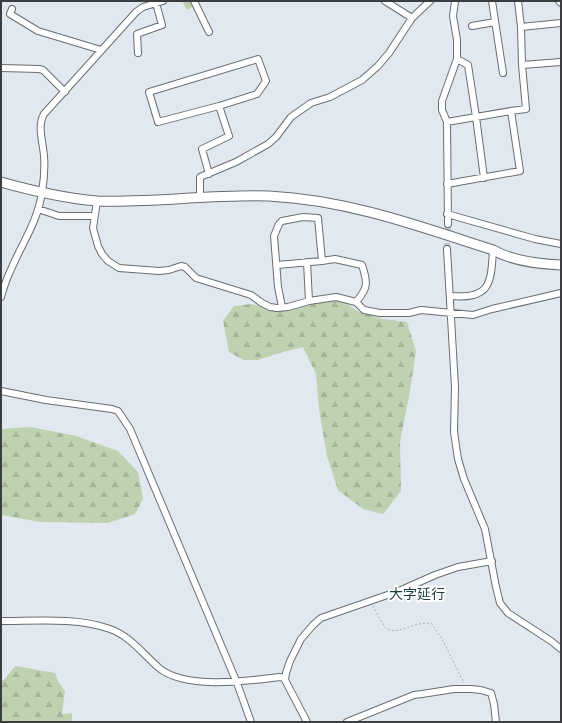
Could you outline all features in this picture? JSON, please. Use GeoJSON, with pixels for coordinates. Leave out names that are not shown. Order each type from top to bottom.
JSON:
{"type":"FeatureCollection","features":[{"type":"Feature","properties":{"kind":"street"},"geometry":{"type":"LineString","coordinates":[[194,1],[200,20],[209,32]]}},
{"type":"Feature","properties":{"kind":"street"},"geometry":{"type":"LineString","coordinates":[[385,1],[412,18]]}},
{"type":"Feature","properties":{"kind":"street"},"geometry":{"type":"LineString","coordinates":[[200,197],[200,177],[236,162],[268,144],[276,137],[291,116],[310,103],[330,96],[362,80],[378,66],[412,18],[430,1]]}},
{"type":"Feature","properties":{"kind":"street"},"geometry":{"type":"LineString","coordinates":[[448,224],[447,122],[442,110],[442,101],[457,59],[457,40],[453,16],[455,1]]}},
{"type":"Feature","properties":{"kind":"street"},"geometry":{"type":"LineString","coordinates":[[492,1],[503,73]]}},
{"type":"Feature","properties":{"kind":"street"},"geometry":{"type":"LineString","coordinates":[[447,122],[526,108],[518,1]]}},
{"type":"Feature","properties":{"kind":"street"},"geometry":{"type":"LineString","coordinates":[[1,297],[13,265],[34,222],[42,194],[44,173],[41,119],[136,12],[160,2],[162,25],[137,34],[138,53]]}},
{"type":"Feature","properties":{"kind":"street"},"geometry":{"type":"LineString","coordinates":[[12,9],[10,14],[38,31],[101,50]]}},
{"type":"Feature","properties":{"kind":"street"},"geometry":{"type":"LineString","coordinates":[[472,26],[495,22]]}},
{"type":"Feature","properties":{"kind":"street"},"geometry":{"type":"LineString","coordinates":[[521,27],[561,23]]}},
{"type":"Feature","properties":{"kind":"street"},"geometry":{"type":"LineString","coordinates":[[258,59],[266,81],[257,94],[219,106],[158,122],[149,92],[258,59]]}},
{"type":"Feature","properties":{"kind":"street"},"geometry":{"type":"LineString","coordinates":[[457,59],[468,65],[484,178]]}},
{"type":"Feature","properties":{"kind":"street"},"geometry":{"type":"LineString","coordinates":[[522,66],[561,62]]}},
{"type":"Feature","properties":{"kind":"street"},"geometry":{"type":"LineString","coordinates":[[1,68],[43,70],[65,92]]}},
{"type":"Feature","properties":{"kind":"street"},"geometry":{"type":"LineString","coordinates":[[209,174],[202,149],[229,136],[219,106]]}},
{"type":"Feature","properties":{"kind":"street"},"geometry":{"type":"LineString","coordinates":[[447,184],[520,171],[511,111]]}},
{"type":"Feature","properties":{"kind":"street"},"geometry":{"type":"LineString","coordinates":[[1,182],[42,194],[97,201],[269,196],[335,204],[377,213],[493,250],[502,255],[561,265]]}},
{"type":"Feature","properties":{"kind":"street"},"geometry":{"type":"LineString","coordinates":[[97,201],[93,228],[102,254],[114,266],[119,268],[159,271],[169,270],[181,266],[185,267],[196,278],[251,295],[270,307],[282,308],[309,301],[336,297],[356,302],[364,310],[380,313],[409,313],[420,310],[473,315],[492,309],[561,293]]}},
{"type":"Feature","properties":{"kind":"street"},"geometry":{"type":"LineString","coordinates":[[38,210],[59,216],[94,216]]}},
{"type":"Feature","properties":{"kind":"street"},"geometry":{"type":"LineString","coordinates":[[447,214],[535,239],[561,244]]}},
{"type":"Feature","properties":{"kind":"street"},"geometry":{"type":"LineString","coordinates":[[282,308],[278,287],[274,236],[279,224],[282,221],[303,217],[318,218],[322,261]]}},
{"type":"Feature","properties":{"kind":"street"},"geometry":{"type":"LineString","coordinates":[[447,249],[454,388],[455,446],[464,479],[485,529],[496,587],[503,608],[517,620],[552,641],[561,650]]}},
{"type":"Feature","properties":{"kind":"street"},"geometry":{"type":"LineString","coordinates":[[493,250],[507,250],[538,257],[561,259]]}},
{"type":"Feature","properties":{"kind":"street"},"geometry":{"type":"LineString","coordinates":[[450,296],[470,296],[478,294],[484,290],[489,283],[492,272],[493,250]]}},
{"type":"Feature","properties":{"kind":"street"},"geometry":{"type":"LineString","coordinates":[[277,265],[335,259],[362,265],[366,285],[364,292],[356,302]]}},
{"type":"Feature","properties":{"kind":"street"},"geometry":{"type":"LineString","coordinates":[[307,262],[309,301]]}},
{"type":"Feature","properties":{"kind":"street"},"geometry":{"type":"LineString","coordinates":[[1,391],[46,400],[118,411],[133,436],[237,683],[250,722]]}},
{"type":"Feature","properties":{"kind":"street"},"geometry":{"type":"LineString","coordinates":[[285,680],[294,650],[301,639],[313,625],[328,615],[399,591],[435,575],[458,567],[492,561]]}},
{"type":"Feature","properties":{"kind":"street"},"geometry":{"type":"LineString","coordinates":[[1,621],[70,622],[102,626],[116,631],[128,639],[160,669],[186,680],[237,683],[280,677],[285,680],[307,722]]}},
{"type":"Feature","properties":{"kind":"street"},"geometry":{"type":"LineString","coordinates":[[347,722],[414,695],[454,689],[481,690],[491,693],[496,722]]}},
{"type":"Feature","properties":{"kind":"path"},"geometry":{"type":"LineString","coordinates":[[370,601],[385,627],[389,630],[395,631],[420,623],[432,624],[442,639],[467,689]]}},
{"type":"Feature","properties":{"kind":"green space"},"geometry":{"type":"Polygon","coordinates":[[[182,1],[191,1],[194,6],[187,10],[182,1]]]}},
{"type":"Feature","properties":{"kind":"green space"},"geometry":{"type":"Polygon","coordinates":[[[341,299],[357,311],[383,319],[407,322],[416,351],[400,442],[401,491],[383,514],[363,509],[338,490],[327,456],[319,409],[316,374],[303,347],[258,360],[244,360],[229,352],[223,321],[234,306],[251,304],[279,310],[341,299]]]}},
{"type":"Feature","properties":{"kind":"green space"},"geometry":{"type":"Polygon","coordinates":[[[31,427],[76,436],[118,451],[138,472],[143,499],[135,514],[108,523],[41,522],[1,515],[1,429],[31,427]]]}},
{"type":"Feature","properties":{"kind":"green space"},"geometry":{"type":"Polygon","coordinates":[[[15,666],[55,673],[59,683],[65,691],[62,714],[72,713],[72,722],[1,722],[1,680],[4,680],[15,666]]]}},
{"type":"Feature","properties":{"kind":"tunnel"},"geometry":{"type":"LineString","coordinates":[[447,249],[448,224]]}},
{"type":"Feature","properties":{"kind":"district","name":"大字延行"},"geometry":{"type":"Point","coordinates":[417,594]}}]}
